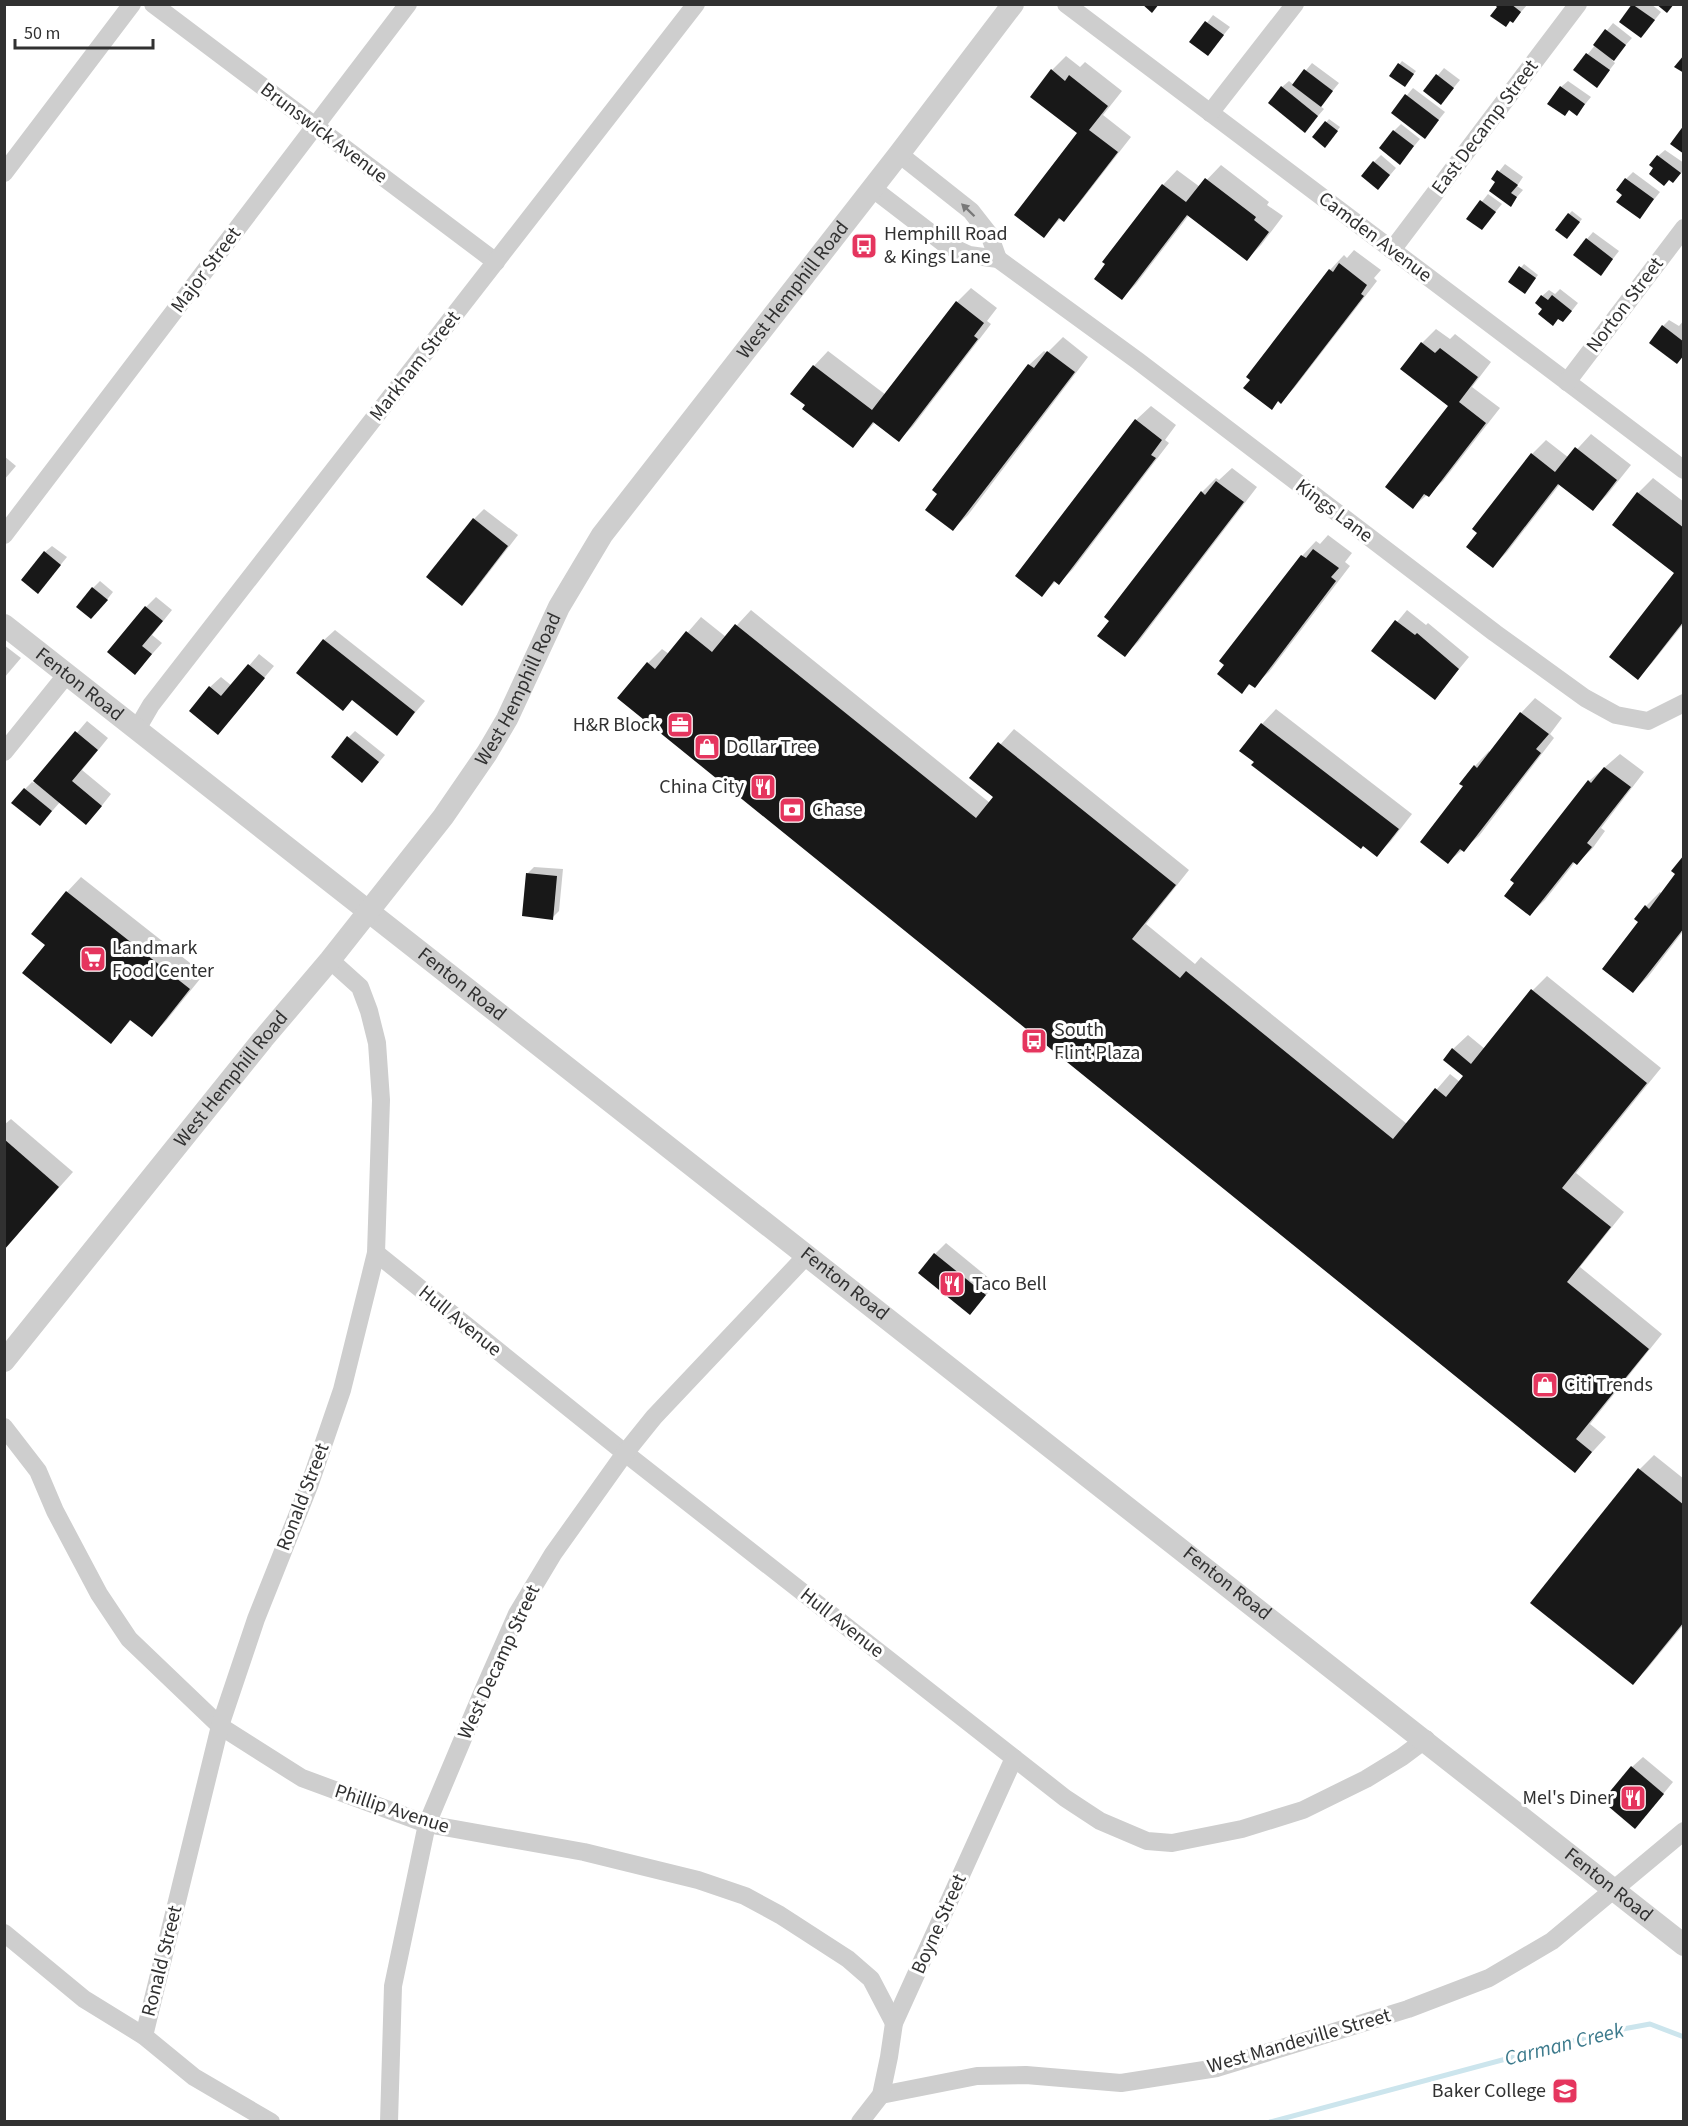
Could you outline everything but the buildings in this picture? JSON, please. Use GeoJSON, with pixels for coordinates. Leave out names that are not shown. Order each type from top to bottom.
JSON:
{"type":"FeatureCollection","features":[{"type":"Feature","properties":{"kind":"street"},"geometry":{"type":"LineString","coordinates":[[4,173],[132,4]]}},
{"type":"Feature","properties":{"kind":"street","name":"Brunswick Avenue"},"geometry":{"type":"LineString","coordinates":[[153,4],[496,262]]}},
{"type":"Feature","properties":{"kind":"street","name":"Major Street"},"geometry":{"type":"LineString","coordinates":[[4,535],[408,4]]}},
{"type":"Feature","properties":{"kind":"street","name":"Markham Street"},"geometry":{"type":"LineString","coordinates":[[137,729],[151,705],[696,4]]}},
{"type":"Feature","properties":{"kind":"street","name":"West Hemphill Road"},"geometry":{"type":"LineString","coordinates":[[4,1361],[443,818],[488,753],[507,719],[559,607],[602,535],[1013,4]]}},
{"type":"Feature","properties":{"kind":"street","name":"Camden Avenue"},"geometry":{"type":"LineString","coordinates":[[1066,4],[1683,470]]}},
{"type":"Feature","properties":{"kind":"street"},"geometry":{"type":"LineString","coordinates":[[1210,113],[1295,4]]}},
{"type":"Feature","properties":{"kind":"street","name":"East Decamp Street"},"geometry":{"type":"LineString","coordinates":[[1392,250],[1578,4]]}},
{"type":"Feature","properties":{"kind":"street"},"geometry":{"type":"LineString","coordinates":[[899,154],[971,211],[989,234],[998,259]]}},
{"type":"Feature","properties":{"kind":"street","name":"Kings Lane"},"geometry":{"type":"LineString","coordinates":[[872,188],[945,244],[969,255],[998,259],[1138,361],[1495,633],[1585,698],[1616,715],[1648,721],[1683,703]]}},
{"type":"Feature","properties":{"kind":"street","name":"Norton Street"},"geometry":{"type":"LineString","coordinates":[[1567,382],[1683,228]]}},
{"type":"Feature","properties":{"kind":"street","name":"Fenton Road"},"geometry":{"type":"LineString","coordinates":[[4,625],[1426,1739],[1683,1945]]}},
{"type":"Feature","properties":{"kind":"street"},"geometry":{"type":"LineString","coordinates":[[4,752],[66,674]]}},
{"type":"Feature","properties":{"kind":"street","name":"Ronald Street"},"geometry":{"type":"LineString","coordinates":[[144,2036],[220,1726],[256,1619],[309,1486],[342,1390],[376,1253],[381,1100],[377,1043],[360,987],[330,960]]}},
{"type":"Feature","properties":{"kind":"street","name":"Hull Avenue"},"geometry":{"type":"LineString","coordinates":[[376,1253],[1014,1758],[1065,1798],[1100,1821],[1147,1841],[1172,1843],[1242,1829],[1293,1813],[1354,1785],[1402,1757],[1426,1739]]}},
{"type":"Feature","properties":{"kind":"street","name":"West Decamp Street"},"geometry":{"type":"LineString","coordinates":[[389,2121],[393,1986],[428,1824],[483,1690],[518,1614],[553,1554],[654,1417],[807,1256]]}},
{"type":"Feature","properties":{"kind":"street","name":"Phillip Avenue"},"geometry":{"type":"LineString","coordinates":[[4,1427],[38,1470],[55,1511],[99,1594],[129,1639],[220,1726],[302,1778],[428,1824],[584,1852],[698,1880],[745,1896],[780,1915],[848,1959],[871,1978],[894,2023]]}},
{"type":"Feature","properties":{"kind":"street","name":"Boyne Street"},"geometry":{"type":"LineString","coordinates":[[881,2095],[890,2057],[894,2023],[1014,1758]]}},
{"type":"Feature","properties":{"kind":"street","name":"West Mandeville Street"},"geometry":{"type":"LineString","coordinates":[[881,2095],[977,2076],[1026,2076],[1121,2083],[1217,2068],[1408,2009],[1489,1977],[1552,1941],[1683,1831]]}},
{"type":"Feature","properties":{"kind":"street"},"geometry":{"type":"LineString","coordinates":[[4,1933],[84,1999],[144,2036],[194,2077],[271,2121]]}},
{"type":"Feature","properties":{"kind":"street"},"geometry":{"type":"LineString","coordinates":[[860,2121],[881,2095]]}},
{"type":"Feature","properties":{"kind":"waterway","name":"Carman Creek"},"geometry":{"type":"LineString","coordinates":[[1270,2122],[1607,2032],[1650,2024],[1684,2037]]}},
{"type":"Feature","properties":{"kind":"place","name":"Hemphill Road & Kings Lane"},"geometry":{"type":"Point","coordinates":[864,246]}},
{"type":"Feature","properties":{"kind":"place","name":"H&R Block"},"geometry":{"type":"Point","coordinates":[680,725]}},
{"type":"Feature","properties":{"kind":"place","name":"Dollar Tree"},"geometry":{"type":"Point","coordinates":[707,747]}},
{"type":"Feature","properties":{"kind":"place","name":"China City"},"geometry":{"type":"Point","coordinates":[763,787]}},
{"type":"Feature","properties":{"kind":"place","name":"Chase"},"geometry":{"type":"Point","coordinates":[792,810]}},
{"type":"Feature","properties":{"kind":"place","name":"Landmark Food Center"},"geometry":{"type":"Point","coordinates":[93,959]}},
{"type":"Feature","properties":{"kind":"place","name":"South Flint Plaza"},"geometry":{"type":"Point","coordinates":[1034,1041]}},
{"type":"Feature","properties":{"kind":"place","name":"Taco Bell"},"geometry":{"type":"Point","coordinates":[952,1284]}},
{"type":"Feature","properties":{"kind":"place","name":"Citi Trends"},"geometry":{"type":"Point","coordinates":[1545,1385]}},
{"type":"Feature","properties":{"kind":"place","name":"Mel's Diner"},"geometry":{"type":"Point","coordinates":[1633,1798]}},
{"type":"Feature","properties":{"kind":"place","name":"Baker College"},"geometry":{"type":"Point","coordinates":[1565,2091]}}]}
